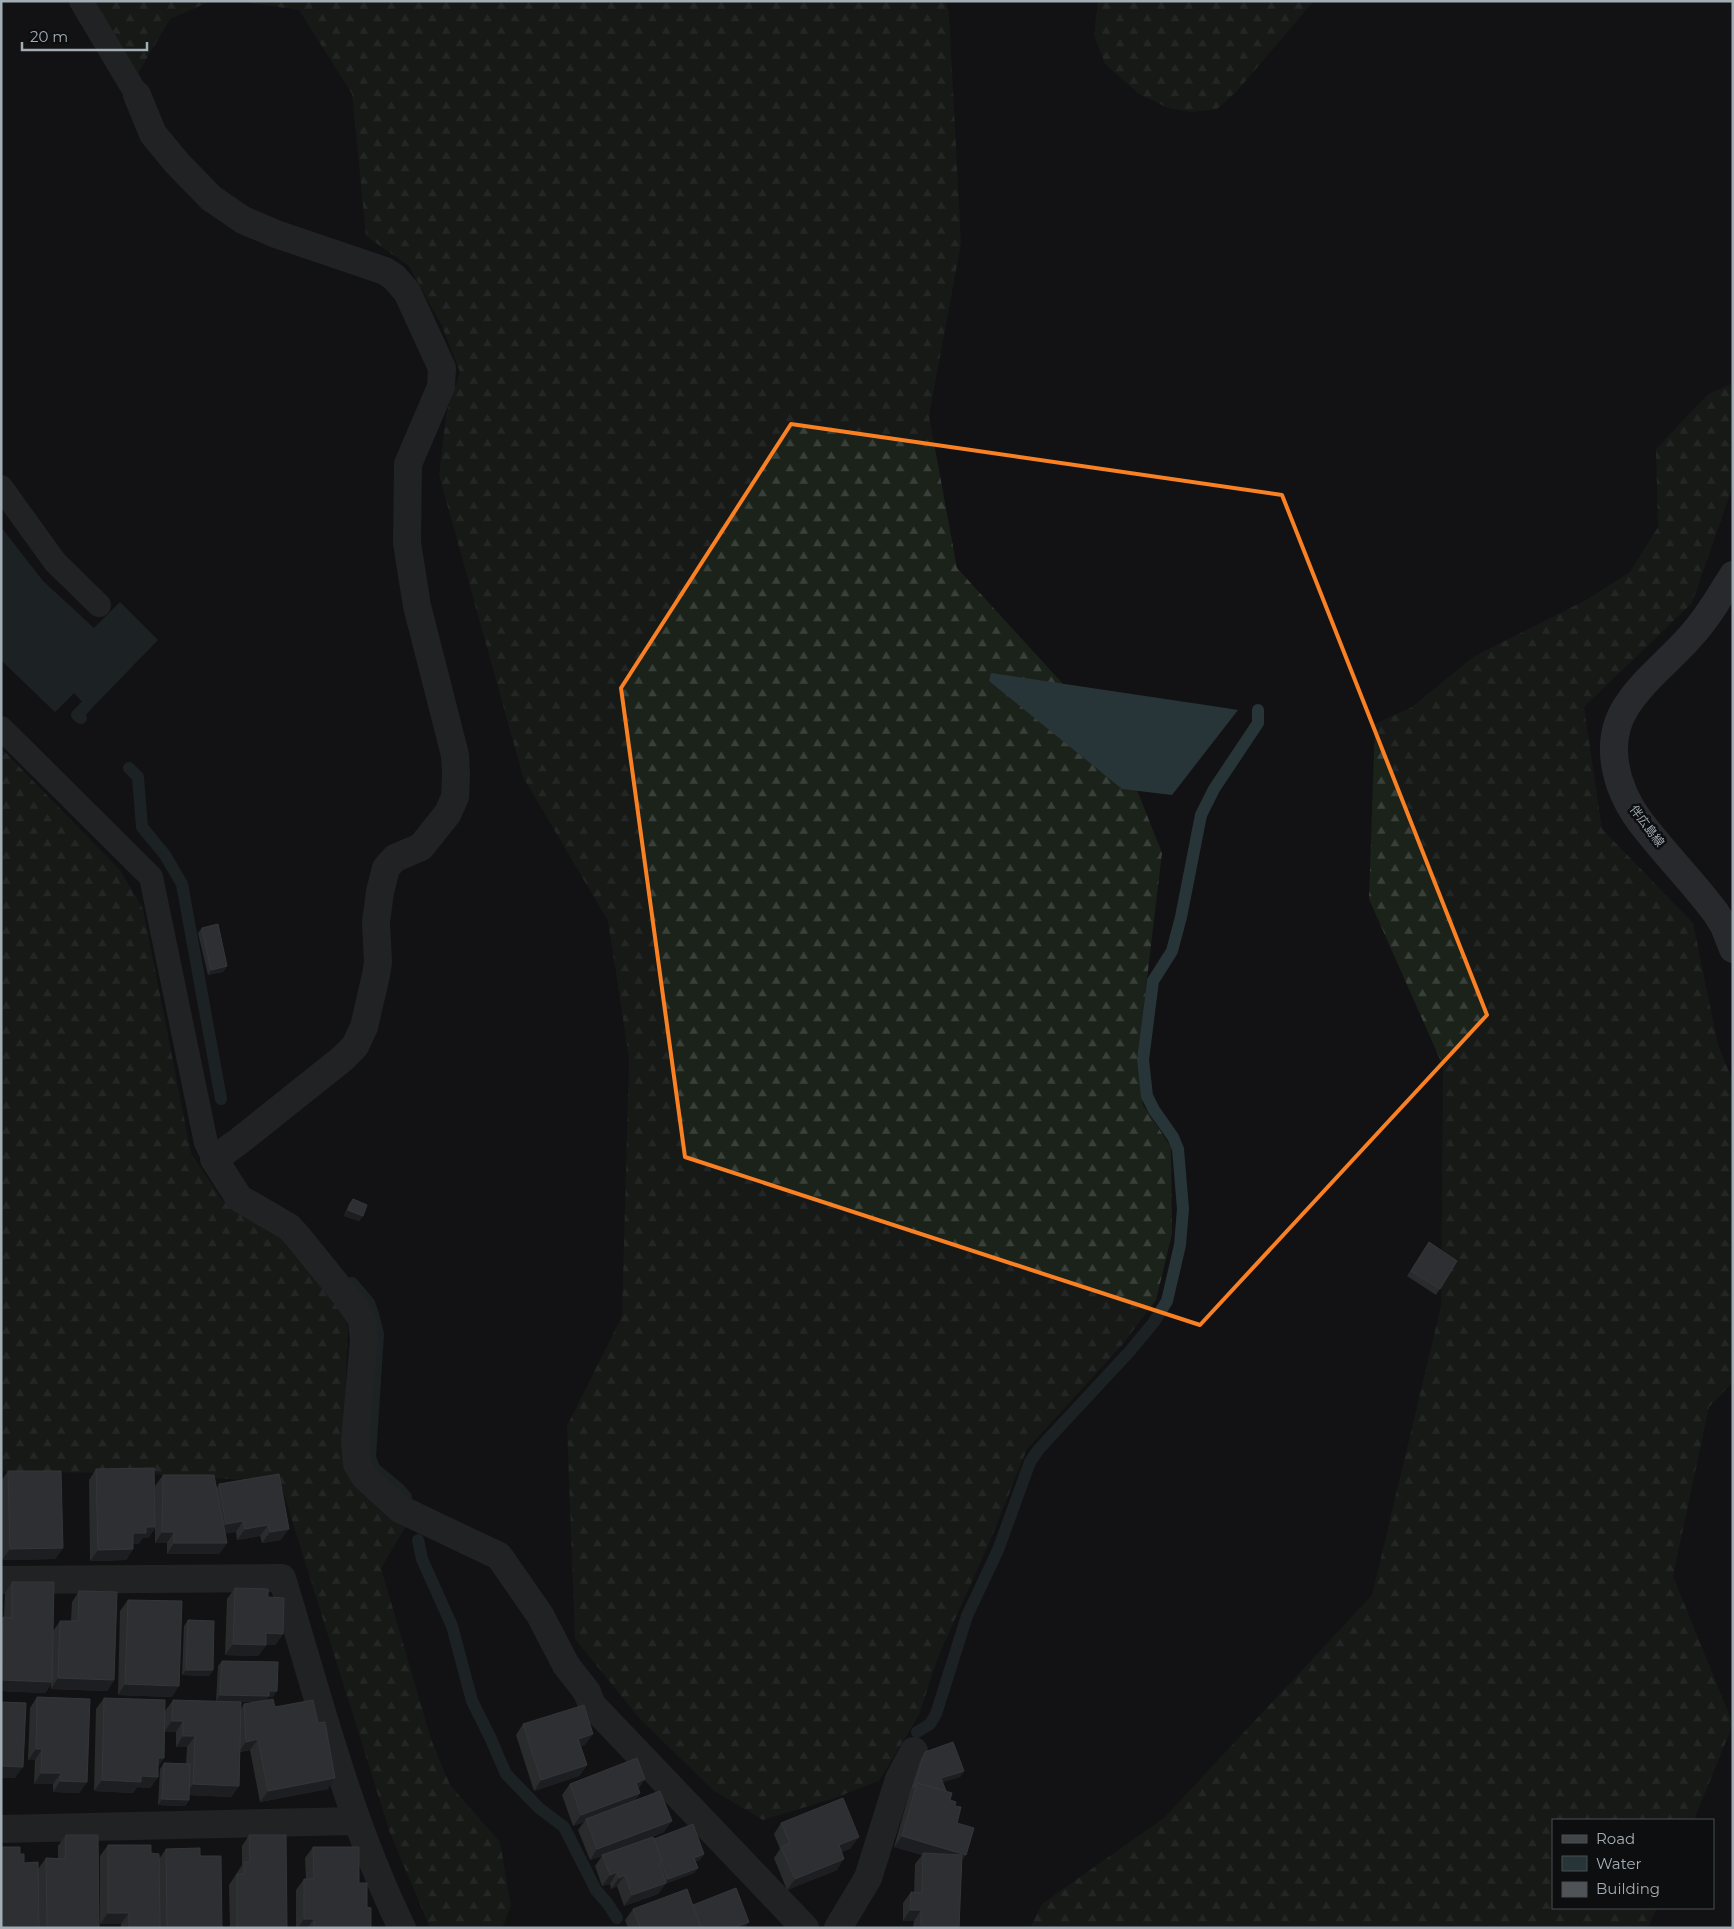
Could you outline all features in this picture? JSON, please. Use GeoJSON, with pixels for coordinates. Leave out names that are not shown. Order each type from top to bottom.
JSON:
{"type":"FeatureCollection","features":[{"type":"Feature","properties":{"kind":"main road","name":"伴広島線"},"geometry":{"type":"LineString","coordinates":[[1733,575],[1709,613],[1691,636],[1626,706],[1615,734],[1614,749],[1618,780],[1627,800],[1639,819],[1716,913],[1724,926],[1733,949]]}},
{"type":"Feature","properties":{"kind":"street"},"geometry":{"type":"LineString","coordinates":[[137,95],[153,134],[177,164],[212,198],[243,220],[276,234],[385,271],[394,277],[407,292],[442,368],[441,386],[408,464],[407,543],[417,606],[455,755],[455,797],[448,813],[421,847],[396,858],[386,868],[380,892],[376,922],[378,962],[376,975],[364,1027],[355,1046],[342,1059],[214,1159],[239,1198],[289,1227],[349,1300],[362,1320],[364,1340],[355,1442],[357,1464],[364,1478],[400,1509],[499,1556],[540,1615],[562,1657],[587,1692],[592,1705],[804,1928]]}},
{"type":"Feature","properties":{"kind":"street"},"geometry":{"type":"LineString","coordinates":[[1,1580],[282,1578],[356,1821],[382,1889],[402,1928]]}},
{"type":"Feature","properties":{"kind":"street"},"geometry":{"type":"LineString","coordinates":[[838,1928],[868,1878],[899,1779],[914,1750]]}},
{"type":"Feature","properties":{"kind":"street"},"geometry":{"type":"LineString","coordinates":[[1,1829],[356,1821]]}},
{"type":"Feature","properties":{"kind":"lane"},"geometry":{"type":"LineString","coordinates":[[81,1],[137,95]]}},
{"type":"Feature","properties":{"kind":"lane"},"geometry":{"type":"LineString","coordinates":[[1,487],[55,562],[99,605]]}},
{"type":"Feature","properties":{"kind":"lane"},"geometry":{"type":"LineString","coordinates":[[1,728],[151,877],[206,1143],[214,1159]]}},
{"type":"Feature","properties":{"kind":"highlighted area"},"geometry":{"type":"Polygon","coordinates":[[[791,424],[1282,495],[1487,1015],[1200,1325],[685,1157],[621,688],[791,424]]]}},
{"type":"Feature","properties":{"kind":"green space"},"geometry":{"type":"Polygon","coordinates":[[[94,1],[211,1],[170,19],[137,75],[94,1]]]}},
{"type":"Feature","properties":{"kind":"green space"},"geometry":{"type":"Polygon","coordinates":[[[236,1],[946,1],[949,13],[961,243],[929,416],[957,568],[1119,745],[1162,853],[1137,1062],[1143,1105],[1171,1147],[1172,1234],[1156,1300],[1122,1345],[1027,1449],[991,1539],[938,1657],[919,1715],[879,1781],[832,1799],[763,1820],[714,1791],[641,1720],[575,1639],[567,1426],[622,1316],[629,1058],[608,921],[523,777],[439,475],[446,415],[460,372],[442,326],[409,266],[366,236],[352,94],[299,10],[236,1]]]}},
{"type":"Feature","properties":{"kind":"green space"},"geometry":{"type":"Polygon","coordinates":[[[1098,1],[1314,1],[1237,91],[1217,109],[1192,112],[1168,108],[1139,94],[1105,64],[1094,35],[1098,1]]]}},
{"type":"Feature","properties":{"kind":"green space"},"geometry":{"type":"Polygon","coordinates":[[[1733,383],[1733,486],[1692,603],[1584,707],[1602,829],[1693,923],[1718,1045],[1733,1081],[1733,1382],[1709,1407],[1673,1576],[1733,1724],[1694,1819],[1552,1819],[1552,1909],[1657,1909],[1648,1928],[1030,1928],[1042,1904],[1165,1817],[1372,1595],[1441,1306],[1443,1066],[1369,899],[1375,724],[1412,707],[1473,657],[1586,600],[1630,572],[1658,527],[1656,449],[1708,394],[1733,383]]]}},
{"type":"Feature","properties":{"kind":"green space"},"geometry":{"type":"Polygon","coordinates":[[[1,748],[120,870],[143,909],[191,1153],[222,1200],[275,1231],[339,1308],[348,1327],[343,1446],[406,1526],[381,1568],[431,1739],[450,1785],[500,1842],[511,1906],[502,1928],[430,1928],[390,1833],[280,1482],[146,1474],[1,1471],[1,748]]]}},
{"type":"Feature","properties":{"kind":"water"},"geometry":{"type":"Polygon","coordinates":[[[1,527],[43,581],[94,628],[120,602],[158,640],[90,710],[74,693],[55,712],[1,660],[1,527]]]}},
{"type":"Feature","properties":{"kind":"water"},"geometry":{"type":"Polygon","coordinates":[[[991,673],[1238,710],[1172,795],[1122,789],[989,681],[991,673]]]}},
{"type":"Feature","properties":{"kind":"building"},"geometry":{"type":"Polygon","coordinates":[[[218,924],[227,966],[211,970],[202,928],[218,924]]]}},
{"type":"Feature","properties":{"kind":"building"},"geometry":{"type":"Polygon","coordinates":[[[353,1199],[367,1205],[363,1216],[348,1210],[353,1199]]]}},
{"type":"Feature","properties":{"kind":"building"},"geometry":{"type":"Polygon","coordinates":[[[1429,1242],[1457,1261],[1440,1289],[1411,1271],[1429,1242]]]}},
{"type":"Feature","properties":{"kind":"building"},"geometry":{"type":"Polygon","coordinates":[[[154,1468],[155,1527],[146,1527],[146,1533],[133,1533],[133,1549],[98,1550],[96,1469],[154,1468]]]}},
{"type":"Feature","properties":{"kind":"building"},"geometry":{"type":"Polygon","coordinates":[[[8,1471],[61,1471],[63,1548],[10,1549],[8,1471]]]}},
{"type":"Feature","properties":{"kind":"building"},"geometry":{"type":"Polygon","coordinates":[[[279,1474],[289,1529],[270,1532],[268,1525],[245,1529],[243,1521],[226,1524],[219,1484],[279,1474]]]}},
{"type":"Feature","properties":{"kind":"building"},"geometry":{"type":"Polygon","coordinates":[[[163,1475],[214,1475],[227,1543],[174,1543],[174,1532],[162,1532],[163,1475]]]}},
{"type":"Feature","properties":{"kind":"building"},"geometry":{"type":"Polygon","coordinates":[[[12,1582],[54,1582],[52,1682],[2,1680],[3,1617],[12,1618],[12,1582]]]}},
{"type":"Feature","properties":{"kind":"building"},"geometry":{"type":"Polygon","coordinates":[[[235,1588],[268,1589],[268,1597],[284,1598],[283,1634],[266,1633],[266,1645],[233,1644],[235,1588]]]}},
{"type":"Feature","properties":{"kind":"building"},"geometry":{"type":"Polygon","coordinates":[[[79,1591],[117,1592],[114,1680],[58,1678],[60,1621],[78,1621],[79,1591]]]}},
{"type":"Feature","properties":{"kind":"building"},"geometry":{"type":"Polygon","coordinates":[[[128,1600],[182,1601],[179,1686],[125,1684],[128,1600]]]}},
{"type":"Feature","properties":{"kind":"building"},"geometry":{"type":"Polygon","coordinates":[[[188,1620],[214,1621],[213,1670],[186,1670],[188,1620]]]}},
{"type":"Feature","properties":{"kind":"building"},"geometry":{"type":"Polygon","coordinates":[[[222,1661],[278,1662],[277,1691],[269,1691],[269,1696],[220,1695],[222,1661]]]}},
{"type":"Feature","properties":{"kind":"building"},"geometry":{"type":"Polygon","coordinates":[[[37,1697],[90,1699],[87,1782],[60,1781],[61,1773],[41,1773],[42,1749],[36,1749],[37,1697]]]}},
{"type":"Feature","properties":{"kind":"building"},"geometry":{"type":"Polygon","coordinates":[[[104,1698],[165,1700],[164,1758],[158,1758],[158,1777],[141,1776],[141,1782],[102,1780],[104,1698]]]}},
{"type":"Feature","properties":{"kind":"building"},"geometry":{"type":"Polygon","coordinates":[[[273,1699],[275,1707],[313,1700],[318,1723],[325,1722],[335,1778],[268,1791],[258,1739],[246,1742],[244,1704],[273,1699]]]}},
{"type":"Feature","properties":{"kind":"building"},"geometry":{"type":"Polygon","coordinates":[[[173,1700],[241,1702],[239,1786],[193,1784],[195,1736],[183,1736],[183,1721],[172,1721],[173,1700]]]}},
{"type":"Feature","properties":{"kind":"building"},"geometry":{"type":"Polygon","coordinates":[[[1,1702],[26,1703],[23,1767],[1,1766],[1,1702]]]}},
{"type":"Feature","properties":{"kind":"building"},"geometry":{"type":"Polygon","coordinates":[[[584,1705],[593,1734],[578,1739],[587,1765],[541,1780],[523,1724],[584,1705]]]}},
{"type":"Feature","properties":{"kind":"building"},"geometry":{"type":"Polygon","coordinates":[[[953,1742],[964,1771],[941,1778],[946,1791],[917,1783],[913,1788],[925,1752],[953,1742]]]}},
{"type":"Feature","properties":{"kind":"building"},"geometry":{"type":"Polygon","coordinates":[[[637,1758],[645,1779],[636,1783],[640,1793],[581,1815],[570,1784],[637,1758]]]}},
{"type":"Feature","properties":{"kind":"building"},"geometry":{"type":"Polygon","coordinates":[[[164,1763],[190,1764],[189,1800],[162,1799],[164,1763]]]}},
{"type":"Feature","properties":{"kind":"building"},"geometry":{"type":"Polygon","coordinates":[[[917,1783],[952,1793],[950,1800],[956,1802],[955,1806],[961,1807],[957,1823],[974,1828],[966,1855],[902,1836],[917,1783]]]}},
{"type":"Feature","properties":{"kind":"building"},"geometry":{"type":"Polygon","coordinates":[[[660,1791],[672,1821],[597,1849],[586,1819],[660,1791]]]}},
{"type":"Feature","properties":{"kind":"building"},"geometry":{"type":"Polygon","coordinates":[[[843,1798],[859,1837],[839,1845],[844,1859],[795,1879],[781,1847],[790,1843],[781,1823],[843,1798]]]}},
{"type":"Feature","properties":{"kind":"building"},"geometry":{"type":"Polygon","coordinates":[[[693,1824],[704,1854],[694,1858],[698,1868],[668,1879],[654,1839],[693,1824]]]}},
{"type":"Feature","properties":{"kind":"building"},"geometry":{"type":"Polygon","coordinates":[[[66,1835],[98,1835],[99,1928],[47,1928],[46,1858],[65,1859],[66,1835]]]}},
{"type":"Feature","properties":{"kind":"building"},"geometry":{"type":"Polygon","coordinates":[[[249,1835],[286,1835],[287,1928],[237,1928],[237,1874],[244,1874],[244,1862],[250,1862],[249,1835]]]}},
{"type":"Feature","properties":{"kind":"building"},"geometry":{"type":"Polygon","coordinates":[[[653,1837],[662,1861],[659,1863],[666,1883],[632,1895],[625,1875],[619,1878],[617,1872],[610,1875],[602,1855],[653,1837]]]}},
{"type":"Feature","properties":{"kind":"building"},"geometry":{"type":"Polygon","coordinates":[[[108,1845],[151,1845],[151,1853],[159,1854],[160,1928],[129,1928],[129,1913],[108,1913],[108,1845]]]}},
{"type":"Feature","properties":{"kind":"building"},"geometry":{"type":"Polygon","coordinates":[[[1,1847],[20,1847],[20,1854],[24,1854],[24,1863],[38,1862],[39,1928],[1,1928],[1,1847]]]}},
{"type":"Feature","properties":{"kind":"building"},"geometry":{"type":"Polygon","coordinates":[[[313,1847],[359,1847],[359,1883],[367,1883],[367,1907],[371,1908],[371,1928],[314,1928],[314,1919],[304,1919],[304,1879],[314,1879],[313,1847]]]}},
{"type":"Feature","properties":{"kind":"building"},"geometry":{"type":"Polygon","coordinates":[[[200,1848],[200,1856],[221,1856],[222,1928],[167,1928],[166,1849],[200,1848]]]}},
{"type":"Feature","properties":{"kind":"building"},"geometry":{"type":"Polygon","coordinates":[[[923,1853],[962,1855],[959,1928],[923,1928],[921,1924],[921,1910],[910,1910],[911,1892],[922,1893],[923,1853]]]}},
{"type":"Feature","properties":{"kind":"building"},"geometry":{"type":"Polygon","coordinates":[[[736,1888],[749,1922],[733,1928],[701,1928],[693,1905],[736,1888]]]}},
{"type":"Feature","properties":{"kind":"building"},"geometry":{"type":"Polygon","coordinates":[[[687,1889],[701,1928],[640,1928],[633,1909],[687,1889]]]}},
{"type":"Feature","properties":{"kind":"waterway"},"geometry":{"type":"LineString","coordinates":[[81,718],[77,715],[86,706]]}},
{"type":"Feature","properties":{"kind":"waterway"},"geometry":{"type":"LineString","coordinates":[[917,1732],[930,1724],[936,1714],[967,1616],[998,1550],[1030,1462],[1039,1449],[1130,1351],[1154,1322],[1167,1301],[1180,1245],[1183,1209],[1178,1149],[1173,1137],[1154,1110],[1147,1096],[1143,1060],[1153,981],[1172,951],[1181,917],[1201,815],[1214,789],[1258,723],[1258,710]]}},
{"type":"Feature","properties":{"kind":"waterway"},"geometry":{"type":"LineString","coordinates":[[129,768],[138,777],[142,827],[165,855],[182,884],[221,1099]]}},
{"type":"Feature","properties":{"kind":"waterway"},"geometry":{"type":"LineString","coordinates":[[352,1283],[369,1303],[378,1334],[370,1457],[374,1468],[406,1497]]}},
{"type":"Feature","properties":{"kind":"waterway"},"geometry":{"type":"LineString","coordinates":[[418,1540],[422,1559],[452,1626],[472,1701],[506,1774],[539,1808],[564,1827],[596,1890],[617,1918]]}}]}
